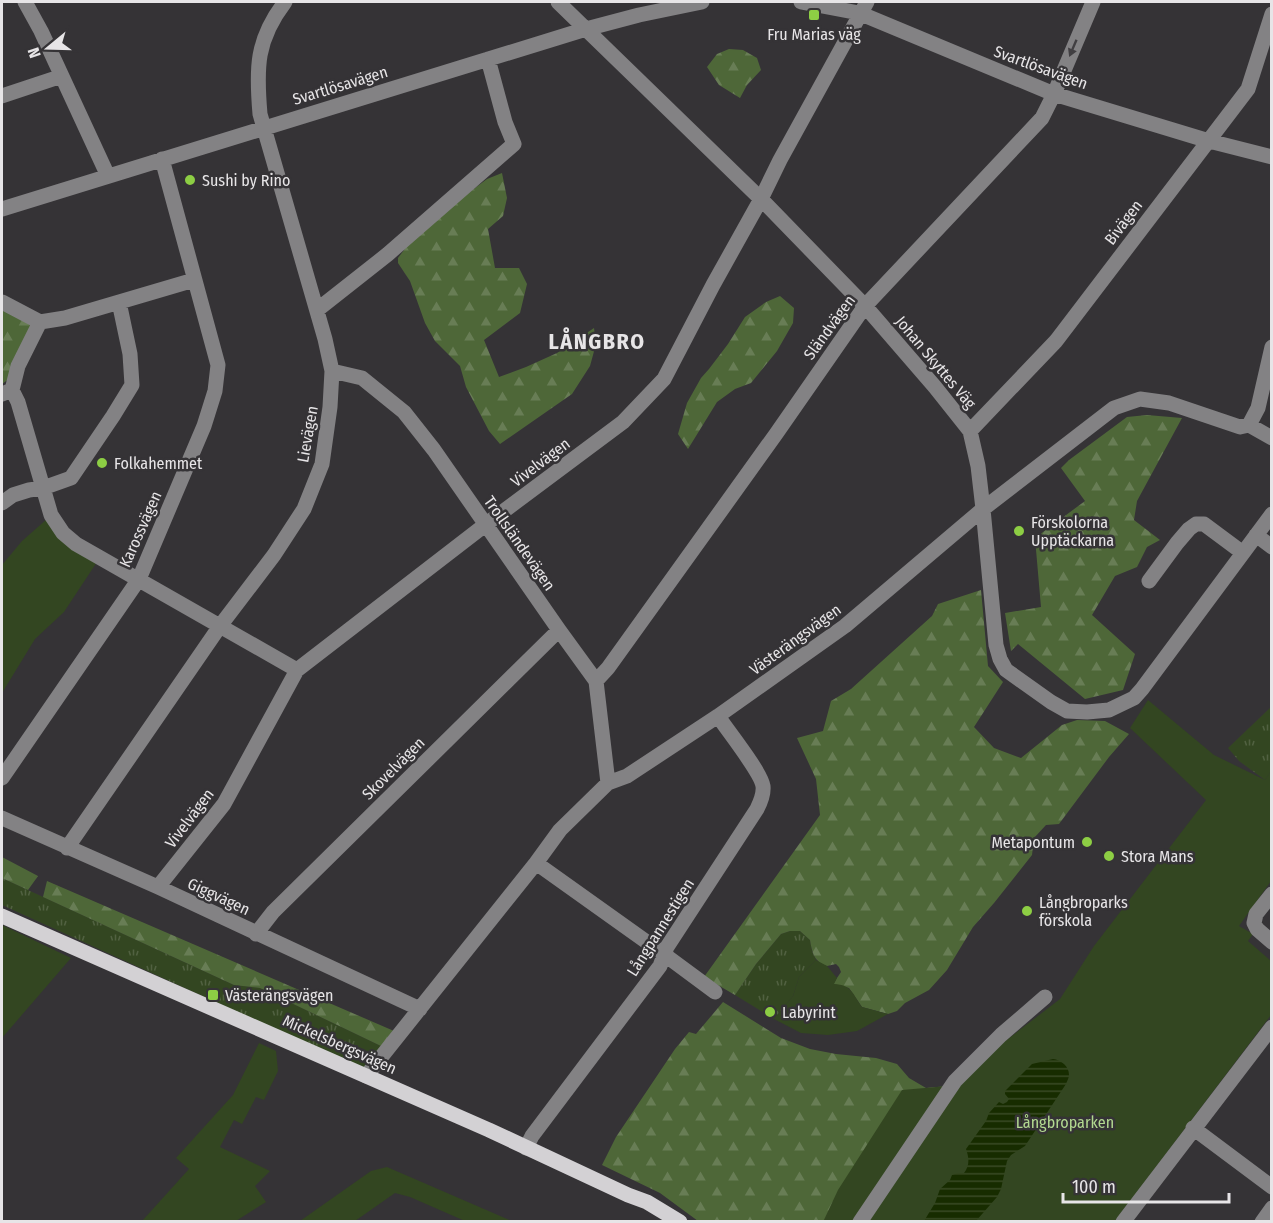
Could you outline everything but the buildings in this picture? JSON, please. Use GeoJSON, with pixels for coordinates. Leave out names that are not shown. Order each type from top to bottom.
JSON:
{"type":"FeatureCollection","features":[{"type":"Feature","properties":{"kind":"main road","name":"Mickelsbergsvägen"},"geometry":{"type":"LineString","coordinates":[[2,916],[647,1202],[680,1221]]}},
{"type":"Feature","properties":{"kind":"main road","name":"Mickelsbergsvägen"},"geometry":{"type":"LineString","coordinates":[[628,1195],[659,1221]]}},
{"type":"Feature","properties":{"kind":"street"},"geometry":{"type":"LineString","coordinates":[[26,2],[108,176]]}},
{"type":"Feature","properties":{"kind":"street","name":"Lievägen"},"geometry":{"type":"LineString","coordinates":[[67,848],[220,626],[274,555],[304,509],[322,464],[330,407],[332,371],[317,310],[260,114],[257,81],[261,48],[275,15],[285,2]]}},
{"type":"Feature","properties":{"kind":"street","name":"Johan Skyttes Väg"},"geometry":{"type":"LineString","coordinates":[[558,2],[761,199],[865,306],[970,431],[978,466],[996,645],[1006,670],[1067,711],[1109,710],[1134,698],[1272,514]]}},
{"type":"Feature","properties":{"kind":"street","name":"Svartlösavägen"},"geometry":{"type":"LineString","coordinates":[[2,209],[586,29],[695,2]]}},
{"type":"Feature","properties":{"kind":"street","name":"Svartlösavägen"},"geometry":{"type":"LineString","coordinates":[[801,2],[863,7],[1054,94],[1209,141],[1272,157]]}},
{"type":"Feature","properties":{"kind":"street","name":"Sländvägen"},"geometry":{"type":"LineString","coordinates":[[596,681],[608,668],[782,426],[865,306],[1042,118],[1093,2]]}},
{"type":"Feature","properties":{"kind":"street","name":"Vivelvägen"},"geometry":{"type":"LineString","coordinates":[[158,887],[224,804],[297,670],[623,422],[664,378],[863,7]]}},
{"type":"Feature","properties":{"kind":"street","name":"Bivägen"},"geometry":{"type":"LineString","coordinates":[[970,431],[1056,341],[1248,89],[1272,14]]}},
{"type":"Feature","properties":{"kind":"street"},"geometry":{"type":"LineString","coordinates":[[317,310],[388,254],[514,144],[505,122],[488,59]]}},
{"type":"Feature","properties":{"kind":"street"},"geometry":{"type":"LineString","coordinates":[[2,96],[62,76]]}},
{"type":"Feature","properties":{"kind":"street","name":"Karossvägen"},"geometry":{"type":"LineString","coordinates":[[2,778],[139,579],[204,426],[215,391],[218,365],[162,159]]}},
{"type":"Feature","properties":{"kind":"street"},"geometry":{"type":"LineString","coordinates":[[2,302],[40,322],[65,318],[194,280]]}},
{"type":"Feature","properties":{"kind":"street"},"geometry":{"type":"LineString","coordinates":[[2,502],[14,495],[71,478],[132,385],[130,354],[119,302]]}},
{"type":"Feature","properties":{"kind":"street"},"geometry":{"type":"LineString","coordinates":[[40,322],[7,392],[18,402],[51,515],[63,533],[76,544],[297,670]]}},
{"type":"Feature","properties":{"kind":"street"},"geometry":{"type":"LineString","coordinates":[[1272,347],[1258,408],[1249,425],[1272,438]]}},
{"type":"Feature","properties":{"kind":"street","name":"Trollsländevägen"},"geometry":{"type":"LineString","coordinates":[[332,371],[362,378],[404,412],[434,450],[596,681],[608,783]]}},
{"type":"Feature","properties":{"kind":"street","name":"Västerängsvägen"},"geometry":{"type":"LineString","coordinates":[[366,1076],[560,830],[608,783],[627,776],[718,716],[845,626],[983,509],[1114,408],[1140,399],[1169,403],[1240,427],[1249,425]]}},
{"type":"Feature","properties":{"kind":"street"},"geometry":{"type":"LineString","coordinates":[[1149,581],[1189,528],[1196,524],[1204,524],[1243,553]]}},
{"type":"Feature","properties":{"kind":"street"},"geometry":{"type":"LineString","coordinates":[[1256,535],[1272,547]]}},
{"type":"Feature","properties":{"kind":"street","name":"Skovelvägen"},"geometry":{"type":"LineString","coordinates":[[256,934],[273,912],[559,630]]}},
{"type":"Feature","properties":{"kind":"street","name":"Långpannestigen"},"geometry":{"type":"LineString","coordinates":[[526,1148],[532,1136],[660,966],[667,947],[762,799],[763,784],[718,716]]}},
{"type":"Feature","properties":{"kind":"street","name":"Giggvägen"},"geometry":{"type":"LineString","coordinates":[[2,818],[158,887],[420,1009]]}},
{"type":"Feature","properties":{"kind":"street"},"geometry":{"type":"LineString","coordinates":[[536,863],[715,992]]}},
{"type":"Feature","properties":{"kind":"street"},"geometry":{"type":"LineString","coordinates":[[1272,894],[1256,914],[1254,923],[1257,929],[1272,942]]}},
{"type":"Feature","properties":{"kind":"street"},"geometry":{"type":"LineString","coordinates":[[860,1221],[956,1081],[1001,1035],[1045,997]]}},
{"type":"Feature","properties":{"kind":"street"},"geometry":{"type":"LineString","coordinates":[[1123,1221],[1272,1027]]}},
{"type":"Feature","properties":{"kind":"street"},"geometry":{"type":"LineString","coordinates":[[1193,1128],[1272,1187]]}},
{"type":"Feature","properties":{"kind":"street"},"geometry":{"type":"LineString","coordinates":[[1262,1221],[1272,1208]]}},
{"type":"Feature","properties":{"kind":"green space"},"geometry":{"type":"Polygon","coordinates":[[[729,49],[743,50],[757,58],[761,70],[747,85],[740,98],[719,85],[707,67],[717,54],[729,49]]]}},
{"type":"Feature","properties":{"kind":"green space"},"geometry":{"type":"Polygon","coordinates":[[[502,173],[507,198],[503,216],[488,229],[495,268],[519,268],[527,284],[520,313],[484,340],[499,377],[557,353],[594,328],[596,344],[590,366],[572,394],[500,444],[489,431],[466,387],[460,366],[435,341],[425,323],[410,281],[398,263],[398,258],[407,246],[455,203],[487,179],[502,173]]]}},
{"type":"Feature","properties":{"kind":"green space"},"geometry":{"type":"Polygon","coordinates":[[[780,296],[794,308],[793,323],[777,351],[751,383],[735,389],[717,402],[688,449],[678,434],[687,403],[701,378],[728,344],[745,317],[766,302],[780,296]]]}},
{"type":"Feature","properties":{"kind":"green space"},"geometry":{"type":"Polygon","coordinates":[[[2,309],[30,321],[34,328],[9,379],[2,384],[2,309]]]}},
{"type":"Feature","properties":{"kind":"green space"},"geometry":{"type":"Polygon","coordinates":[[[1147,415],[1182,418],[1137,501],[1134,520],[1160,540],[1147,547],[1137,567],[1115,576],[1092,615],[1135,654],[1123,690],[1085,699],[1018,644],[1011,651],[1005,613],[1041,607],[1035,538],[1085,501],[1061,468],[1127,417],[1147,415]]]}},
{"type":"Feature","properties":{"kind":"green space"},"geometry":{"type":"Polygon","coordinates":[[[47,519],[99,559],[64,612],[35,639],[2,693],[2,565],[22,541],[47,519]]]}},
{"type":"Feature","properties":{"kind":"green space"},"geometry":{"type":"Polygon","coordinates":[[[981,590],[988,666],[1003,682],[974,727],[994,748],[1021,758],[1062,725],[1077,720],[1105,721],[1129,734],[1059,824],[1046,825],[1034,838],[1032,855],[973,927],[947,970],[929,990],[905,1003],[897,1011],[888,1014],[862,1007],[849,988],[833,984],[841,972],[839,967],[836,964],[827,966],[819,962],[810,940],[800,931],[781,934],[756,964],[735,995],[704,977],[820,815],[816,779],[797,738],[823,731],[831,701],[851,689],[932,616],[938,604],[981,590]]]}},
{"type":"Feature","properties":{"kind":"green space","name":"Långbroparken"},"geometry":{"type":"Polygon","coordinates":[[[1148,700],[1214,755],[1265,780],[1271,771],[1271,881],[1239,926],[1253,934],[1248,941],[1271,961],[1271,1015],[1115,1221],[823,1222],[838,1190],[902,1090],[959,1085],[991,1052],[1060,999],[1094,946],[1206,800],[1130,728],[1148,700]]]}},
{"type":"Feature","properties":{"kind":"green space"},"geometry":{"type":"Polygon","coordinates":[[[1271,707],[1271,771],[1265,780],[1239,761],[1228,748],[1271,707]]]}},
{"type":"Feature","properties":{"kind":"green space"},"geometry":{"type":"Polygon","coordinates":[[[2,857],[38,876],[28,890],[2,878],[2,857]]]}},
{"type":"Feature","properties":{"kind":"green space"},"geometry":{"type":"Polygon","coordinates":[[[2,878],[234,985],[260,988],[381,1046],[363,1069],[2,905],[2,878]]]}},
{"type":"Feature","properties":{"kind":"green space"},"geometry":{"type":"Polygon","coordinates":[[[47,881],[394,1031],[381,1046],[260,988],[234,985],[43,897],[47,881]]]}},
{"type":"Feature","properties":{"kind":"green space"},"geometry":{"type":"Polygon","coordinates":[[[2,925],[71,958],[2,1038],[2,925]]]}},
{"type":"Feature","properties":{"kind":"green space"},"geometry":{"type":"Polygon","coordinates":[[[800,931],[810,940],[816,960],[799,977],[793,996],[774,1019],[735,995],[756,964],[781,934],[800,931]]]}},
{"type":"Feature","properties":{"kind":"green space"},"geometry":{"type":"Polygon","coordinates":[[[816,960],[827,966],[837,978],[834,984],[848,988],[862,1007],[888,1014],[857,1031],[828,1035],[801,1033],[774,1019],[793,996],[799,977],[816,960]]]}},
{"type":"Feature","properties":{"kind":"green space"},"geometry":{"type":"Polygon","coordinates":[[[723,1002],[781,1038],[810,1049],[876,1058],[897,1064],[909,1078],[926,1088],[959,1085],[853,1222],[698,1221],[660,1193],[602,1165],[616,1137],[675,1049],[689,1032],[696,1034],[723,1002]]]}},
{"type":"Feature","properties":{"kind":"green space"},"geometry":{"type":"Polygon","coordinates":[[[259,1043],[276,1051],[278,1071],[264,1100],[256,1097],[242,1124],[234,1120],[220,1147],[270,1171],[255,1186],[266,1202],[236,1221],[142,1221],[189,1169],[176,1158],[233,1095],[259,1043]]]}},
{"type":"Feature","properties":{"kind":"green space"},"geometry":{"type":"Polygon","coordinates":[[[387,1167],[512,1221],[465,1221],[410,1197],[395,1193],[355,1221],[300,1221],[371,1171],[387,1167]]]}},
{"type":"Feature","properties":{"kind":"shaded area"},"geometry":{"type":"Polygon","coordinates":[[[1053,1059],[1066,1066],[1069,1072],[1068,1080],[1025,1146],[1011,1155],[1007,1161],[997,1197],[976,1221],[924,1221],[940,1189],[952,1175],[964,1173],[966,1170],[968,1155],[966,1149],[989,1113],[999,1102],[1003,1104],[1007,1102],[1009,1099],[1005,1091],[1032,1064],[1053,1059]]]}},
{"type":"Feature","properties":{"kind":"place","name":"Fru Marias väg"},"geometry":{"type":"Point","coordinates":[814,15]}},
{"type":"Feature","properties":{"kind":"place","name":"Sushi by Rino"},"geometry":{"type":"Point","coordinates":[190,180]}},
{"type":"Feature","properties":{"kind":"place","name":"Folkahemmet"},"geometry":{"type":"Point","coordinates":[102,463]}},
{"type":"Feature","properties":{"kind":"place","name":"Förskolorna Upptäckarna"},"geometry":{"type":"Point","coordinates":[1019,531]}},
{"type":"Feature","properties":{"kind":"place","name":"Metapontum"},"geometry":{"type":"Point","coordinates":[1087,842]}},
{"type":"Feature","properties":{"kind":"place","name":"Stora Mans"},"geometry":{"type":"Point","coordinates":[1109,856]}},
{"type":"Feature","properties":{"kind":"place","name":"Långbroparks förskola"},"geometry":{"type":"Point","coordinates":[1027,911]}},
{"type":"Feature","properties":{"kind":"place","name":"Västerängsvägen"},"geometry":{"type":"Point","coordinates":[213,995]}},
{"type":"Feature","properties":{"kind":"place","name":"Labyrint"},"geometry":{"type":"Point","coordinates":[770,1012]}},
{"type":"Feature","properties":{"kind":"district","name":"LÅNGBRO"},"geometry":{"type":"Point","coordinates":[597,341]}}]}
